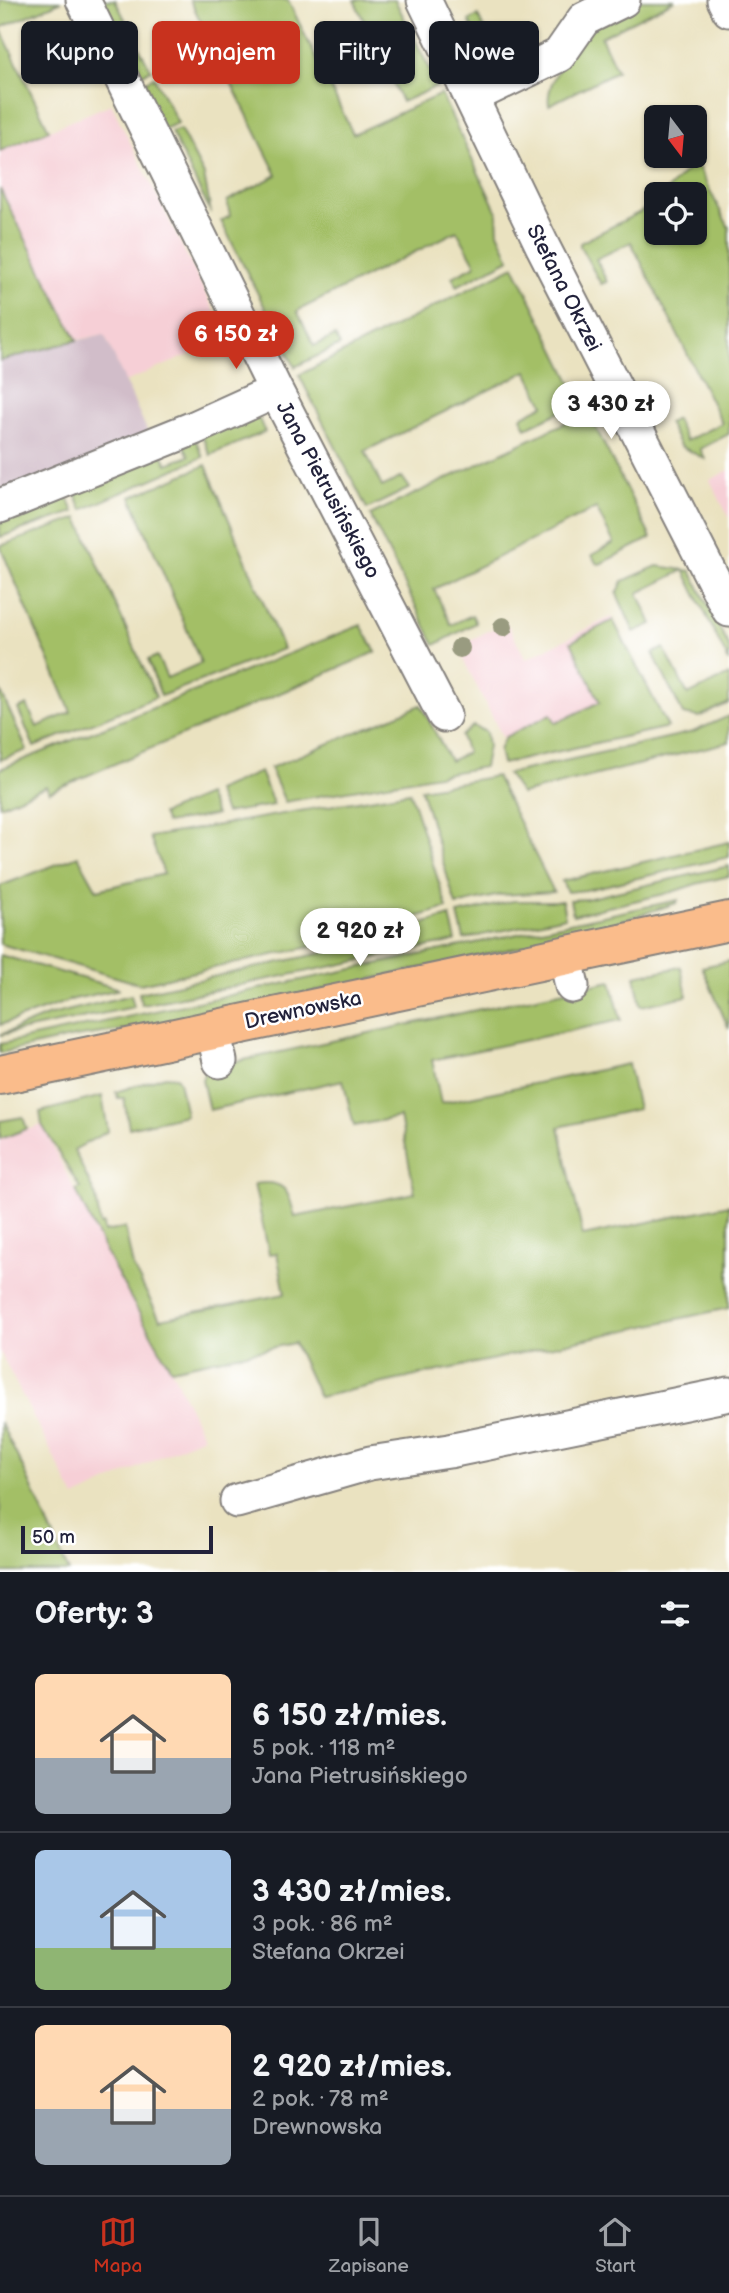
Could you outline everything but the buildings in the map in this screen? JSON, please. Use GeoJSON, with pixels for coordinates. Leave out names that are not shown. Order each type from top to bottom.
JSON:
{"type":"FeatureCollection","features":[{"type":"Feature","properties":{"kind":"main road","name":"Drewnowska"},"geometry":{"type":"LineString","coordinates":[[0,1075],[216,1045],[569,970],[729,921]]}},
{"type":"Feature","properties":{"kind":"street","name":"Jana Pietrusińskiego"},"geometry":{"type":"LineString","coordinates":[[83,0],[276,391],[444,715]]}},
{"type":"Feature","properties":{"kind":"street","name":"Stefana Okrzei"},"geometry":{"type":"LineString","coordinates":[[424,0],[543,247],[729,610]]}},
{"type":"Feature","properties":{"kind":"street"},"geometry":{"type":"LineString","coordinates":[[471,97],[559,55],[583,19],[623,0]]}},
{"type":"Feature","properties":{"kind":"street"},"geometry":{"type":"LineString","coordinates":[[0,506],[194,428],[276,391]]}},
{"type":"Feature","properties":{"kind":"street"},"geometry":{"type":"LineString","coordinates":[[237,1501],[370,1463],[449,1451],[729,1394]]}},
{"type":"Feature","properties":{"kind":"shaded area"},"geometry":{"type":"Polygon","coordinates":[[[111,104],[216,314],[212,316],[225,340],[125,382],[104,334],[77,340],[0,189],[0,151],[111,104]]]}},
{"type":"Feature","properties":{"kind":"shaded area"},"geometry":{"type":"Polygon","coordinates":[[[104,334],[150,437],[0,499],[0,360],[104,334]]]}},
{"type":"Feature","properties":{"kind":"shaded area"},"geometry":{"type":"Polygon","coordinates":[[[729,470],[729,518],[710,480],[729,470]]]}},
{"type":"Feature","properties":{"kind":"shaded area"},"geometry":{"type":"Polygon","coordinates":[[[611,617],[668,727],[515,762],[457,647],[506,622],[526,659],[611,617]]]}},
{"type":"Feature","properties":{"kind":"shaded area"},"geometry":{"type":"Polygon","coordinates":[[[42,1125],[118,1276],[171,1369],[203,1436],[75,1498],[0,1352],[0,1139],[42,1125]]]}},
{"type":"Feature","properties":{"kind":"green space"},"geometry":{"type":"Polygon","coordinates":[[[0,0],[62,1],[0,28],[0,0]]]}},
{"type":"Feature","properties":{"kind":"green space"},"geometry":{"type":"Polygon","coordinates":[[[95,0],[115,0],[126,21],[106,21],[95,0]]]}},
{"type":"Feature","properties":{"kind":"green space"},"geometry":{"type":"Polygon","coordinates":[[[190,0],[288,0],[298,21],[200,21],[190,0]]]}},
{"type":"Feature","properties":{"kind":"green space"},"geometry":{"type":"Polygon","coordinates":[[[354,0],[395,0],[406,21],[364,21],[354,0]]]}},
{"type":"Feature","properties":{"kind":"green space"},"geometry":{"type":"Polygon","coordinates":[[[637,0],[675,0],[601,37],[617,71],[549,105],[555,75],[575,44],[594,25],[637,0]]]}},
{"type":"Feature","properties":{"kind":"green space"},"geometry":{"type":"Polygon","coordinates":[[[300,25],[314,54],[314,84],[329,84],[353,134],[441,94],[497,212],[498,232],[510,259],[457,286],[452,277],[476,265],[457,231],[297,311],[314,346],[335,336],[340,345],[295,367],[221,221],[230,216],[227,201],[277,175],[232,84],[300,84],[300,25]]]}},
{"type":"Feature","properties":{"kind":"green space"},"geometry":{"type":"Polygon","coordinates":[[[0,28],[21,72],[21,84],[27,84],[49,130],[0,151],[0,28]]]}},
{"type":"Feature","properties":{"kind":"green space"},"geometry":{"type":"Polygon","coordinates":[[[415,40],[429,68],[429,84],[438,86],[402,102],[394,84],[415,84],[415,40]]]}},
{"type":"Feature","properties":{"kind":"green space"},"geometry":{"type":"Polygon","coordinates":[[[138,45],[151,70],[138,76],[138,45]]]}},
{"type":"Feature","properties":{"kind":"green space"},"geometry":{"type":"Polygon","coordinates":[[[152,78],[152,84],[158,84],[178,123],[162,130],[138,85],[152,78]]]}},
{"type":"Feature","properties":{"kind":"green space"},"geometry":{"type":"Polygon","coordinates":[[[180,129],[204,175],[211,213],[171,132],[180,129]]]}},
{"type":"Feature","properties":{"kind":"green space"},"geometry":{"type":"Polygon","coordinates":[[[689,168],[699,168],[706,182],[675,182],[689,168]]]}},
{"type":"Feature","properties":{"kind":"green space"},"geometry":{"type":"Polygon","coordinates":[[[707,185],[729,228],[729,434],[700,449],[705,459],[680,446],[668,423],[676,419],[686,441],[722,423],[631,242],[596,259],[607,282],[601,284],[580,243],[644,210],[644,245],[707,245],[707,185]]]}},
{"type":"Feature","properties":{"kind":"green space"},"geometry":{"type":"Polygon","coordinates":[[[0,189],[77,340],[0,361],[0,189]]]}},
{"type":"Feature","properties":{"kind":"green space"},"geometry":{"type":"Polygon","coordinates":[[[514,266],[581,402],[526,428],[521,417],[544,405],[527,371],[365,451],[382,487],[402,477],[410,488],[367,509],[299,375],[514,266]]]}},
{"type":"Feature","properties":{"kind":"green space"},"geometry":{"type":"Polygon","coordinates":[[[254,408],[265,432],[210,455],[200,431],[254,408]]]}},
{"type":"Feature","properties":{"kind":"green space"},"geometry":{"type":"Polygon","coordinates":[[[588,412],[651,538],[600,564],[596,563],[592,555],[614,543],[596,508],[434,589],[451,625],[472,615],[476,623],[435,645],[370,515],[588,412]]]}},
{"type":"Feature","properties":{"kind":"green space"},"geometry":{"type":"Polygon","coordinates":[[[193,434],[203,457],[82,510],[72,486],[159,448],[167,464],[189,456],[181,439],[193,434]]]}},
{"type":"Feature","properties":{"kind":"green space"},"geometry":{"type":"Polygon","coordinates":[[[206,465],[283,649],[161,696],[148,660],[157,656],[167,678],[201,663],[131,497],[206,465]]]}},
{"type":"Feature","properties":{"kind":"green space"},"geometry":{"type":"Polygon","coordinates":[[[64,489],[74,512],[0,537],[0,510],[11,505],[19,520],[51,506],[45,494],[64,489]]]}},
{"type":"Feature","properties":{"kind":"green space"},"geometry":{"type":"Polygon","coordinates":[[[78,518],[156,697],[34,747],[18,709],[27,705],[37,727],[71,712],[0,546],[78,518]]]}},
{"type":"Feature","properties":{"kind":"green space"},"geometry":{"type":"Polygon","coordinates":[[[657,566],[691,571],[729,647],[729,662],[684,570],[638,593],[652,624],[634,632],[617,594],[623,581],[657,566]]]}},
{"type":"Feature","properties":{"kind":"green space"},"geometry":{"type":"Polygon","coordinates":[[[613,620],[668,727],[502,764],[499,750],[505,737],[551,714],[556,723],[600,702],[571,642],[613,620]]]}},
{"type":"Feature","properties":{"kind":"green space"},"geometry":{"type":"Polygon","coordinates":[[[361,625],[376,652],[49,792],[46,786],[0,806],[0,769],[361,625]]]}},
{"type":"Feature","properties":{"kind":"green space"},"geometry":{"type":"Polygon","coordinates":[[[664,648],[688,695],[729,675],[729,703],[699,717],[683,714],[653,653],[664,648]]]}},
{"type":"Feature","properties":{"kind":"green space"},"geometry":{"type":"Polygon","coordinates":[[[0,690],[27,750],[0,760],[0,690]]]}},
{"type":"Feature","properties":{"kind":"green space"},"geometry":{"type":"Polygon","coordinates":[[[421,705],[450,761],[467,753],[461,736],[473,726],[486,732],[488,746],[484,767],[285,802],[270,768],[421,705]]]}},
{"type":"Feature","properties":{"kind":"green space"},"geometry":{"type":"Polygon","coordinates":[[[729,716],[729,742],[521,794],[507,774],[693,732],[729,716]]]}},
{"type":"Feature","properties":{"kind":"green space"},"geometry":{"type":"Polygon","coordinates":[[[260,772],[274,805],[225,813],[216,791],[260,772]]]}},
{"type":"Feature","properties":{"kind":"green space"},"geometry":{"type":"Polygon","coordinates":[[[496,776],[554,892],[500,895],[456,905],[421,789],[496,776]]]}},
{"type":"Feature","properties":{"kind":"green space"},"geometry":{"type":"Polygon","coordinates":[[[410,792],[447,908],[319,945],[140,984],[0,944],[0,886],[78,856],[97,890],[164,874],[150,837],[410,792]]]}},
{"type":"Feature","properties":{"kind":"green space"},"geometry":{"type":"Polygon","coordinates":[[[207,795],[216,815],[166,823],[162,814],[207,795]]]}},
{"type":"Feature","properties":{"kind":"green space"},"geometry":{"type":"Polygon","coordinates":[[[729,842],[729,857],[586,890],[567,892],[562,881],[729,842]]]}},
{"type":"Feature","properties":{"kind":"green space"},"geometry":{"type":"Polygon","coordinates":[[[729,866],[729,876],[573,915],[570,900],[586,899],[729,866]]]}},
{"type":"Feature","properties":{"kind":"green space"},"geometry":{"type":"Polygon","coordinates":[[[678,900],[677,903],[576,935],[158,1025],[75,1037],[0,1053],[0,1044],[678,900]]]}},
{"type":"Feature","properties":{"kind":"green space"},"geometry":{"type":"Polygon","coordinates":[[[513,901],[562,901],[565,917],[464,939],[458,914],[513,901]]]}},
{"type":"Feature","properties":{"kind":"green space"},"geometry":{"type":"Polygon","coordinates":[[[450,916],[456,941],[142,1005],[139,993],[322,953],[450,916]]]}},
{"type":"Feature","properties":{"kind":"green space"},"geometry":{"type":"Polygon","coordinates":[[[0,955],[120,989],[74,999],[0,1025],[0,955]]]}},
{"type":"Feature","properties":{"kind":"green space"},"geometry":{"type":"Polygon","coordinates":[[[729,961],[729,1029],[702,967],[729,961]]]}},
{"type":"Feature","properties":{"kind":"green space"},"geometry":{"type":"Polygon","coordinates":[[[681,967],[687,996],[641,1006],[635,976],[681,967]]]}},
{"type":"Feature","properties":{"kind":"green space"},"geometry":{"type":"Polygon","coordinates":[[[611,981],[621,1020],[432,1060],[441,1103],[628,1064],[638,1109],[559,1127],[583,1236],[729,1205],[729,1308],[319,1397],[294,1343],[171,1369],[98,1236],[76,1190],[80,1188],[42,1125],[40,1112],[102,1096],[108,1131],[74,1150],[96,1197],[100,1225],[103,1224],[104,1232],[125,1228],[133,1267],[160,1319],[285,1294],[277,1253],[269,1254],[254,1184],[272,1183],[284,1188],[295,1217],[415,1193],[400,1117],[354,1126],[343,1080],[209,1110],[202,1080],[206,1068],[611,981]]]}},
{"type":"Feature","properties":{"kind":"green space"},"geometry":{"type":"Polygon","coordinates":[[[131,995],[134,1007],[0,1035],[47,1016],[131,995]]]}},
{"type":"Feature","properties":{"kind":"green space"},"geometry":{"type":"Polygon","coordinates":[[[165,1076],[176,1077],[179,1081],[186,1115],[129,1128],[124,1098],[118,1098],[116,1092],[165,1076]]]}},
{"type":"Feature","properties":{"kind":"green space"},"geometry":{"type":"Polygon","coordinates":[[[23,1117],[27,1129],[0,1139],[0,1121],[23,1117]]]}},
{"type":"Feature","properties":{"kind":"green space"},"geometry":{"type":"Polygon","coordinates":[[[0,1422],[26,1474],[69,1572],[0,1572],[0,1422]]]}}]}
